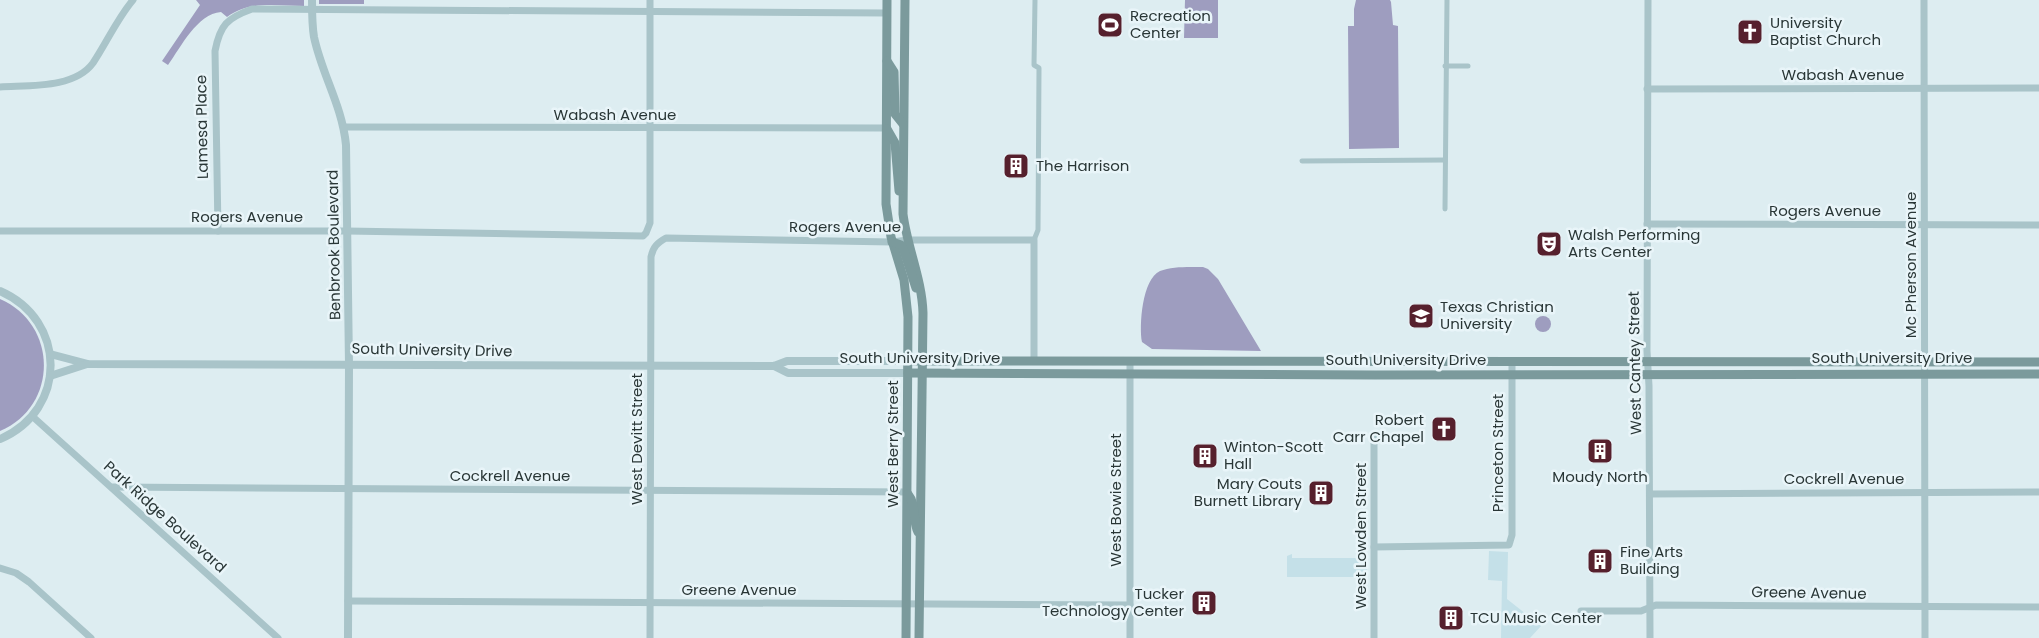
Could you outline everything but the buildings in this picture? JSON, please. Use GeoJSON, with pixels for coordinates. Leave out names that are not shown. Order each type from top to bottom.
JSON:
{"type":"FeatureCollection","features":[{"type":"Feature","properties":{"kind":"main road","name":"West Berry Street"},"geometry":{"type":"LineString","coordinates":[[887,0],[886,204],[892,242],[901,266],[906,297],[908,361],[906,638]]}},
{"type":"Feature","properties":{"kind":"main road","name":"West Berry Street"},"geometry":{"type":"LineString","coordinates":[[905,0],[904,222],[918,273],[923,313],[919,638]]}},
{"type":"Feature","properties":{"kind":"main road"},"geometry":{"type":"LineString","coordinates":[[887,62],[894,72],[895,114],[903,124]]}},
{"type":"Feature","properties":{"kind":"main road"},"geometry":{"type":"LineString","coordinates":[[886,129],[895,143],[897,186],[903,202]]}},
{"type":"Feature","properties":{"kind":"main road"},"geometry":{"type":"LineString","coordinates":[[892,242],[903,248],[911,277],[921,298]]}},
{"type":"Feature","properties":{"kind":"main road","name":"South University Drive"},"geometry":{"type":"LineString","coordinates":[[908,361],[2039,362]]}},
{"type":"Feature","properties":{"kind":"main road","name":"South University Drive"},"geometry":{"type":"LineString","coordinates":[[908,373],[2039,374]]}},
{"type":"Feature","properties":{"kind":"main road"},"geometry":{"type":"LineString","coordinates":[[908,492],[912,499],[915,527],[921,536]]}},
{"type":"Feature","properties":{"kind":"street"},"geometry":{"type":"LineString","coordinates":[[0,87],[56,82],[73,78],[83,72],[92,65],[122,13],[134,0]]}},
{"type":"Feature","properties":{"kind":"street"},"geometry":{"type":"LineString","coordinates":[[650,0],[650,128]]}},
{"type":"Feature","properties":{"kind":"street"},"geometry":{"type":"LineString","coordinates":[[1034,361],[1034,240],[1038,230],[1039,147],[1039,68],[1034,65],[1035,0]]}},
{"type":"Feature","properties":{"kind":"street"},"geometry":{"type":"LineString","coordinates":[[1445,209],[1447,0]]}},
{"type":"Feature","properties":{"kind":"street","name":"West Cantey Street"},"geometry":{"type":"LineString","coordinates":[[1648,0],[1650,638]]}},
{"type":"Feature","properties":{"kind":"street","name":"Mc Pherson Avenue"},"geometry":{"type":"LineString","coordinates":[[1924,0],[1924,638]]}},
{"type":"Feature","properties":{"kind":"street"},"geometry":{"type":"LineString","coordinates":[[312,5],[887,13]]}},
{"type":"Feature","properties":{"kind":"street","name":"Lamesa Place"},"geometry":{"type":"LineString","coordinates":[[218,231],[215,51],[218,35],[224,25],[235,15],[252,9],[312,5]]}},
{"type":"Feature","properties":{"kind":"street","name":"Benbrook Boulevard"},"geometry":{"type":"LineString","coordinates":[[312,5],[315,39],[344,127],[346,161],[349,364],[348,638]]}},
{"type":"Feature","properties":{"kind":"street"},"geometry":{"type":"LineString","coordinates":[[1445,66],[1468,66]]}},
{"type":"Feature","properties":{"kind":"street","name":"Wabash Avenue"},"geometry":{"type":"LineString","coordinates":[[1647,88],[2039,88]]}},
{"type":"Feature","properties":{"kind":"street","name":"Wabash Avenue"},"geometry":{"type":"LineString","coordinates":[[344,127],[886,129]]}},
{"type":"Feature","properties":{"kind":"street","name":"Rogers Avenue"},"geometry":{"type":"LineString","coordinates":[[0,231],[347,231],[638,237],[646,233],[650,223],[650,128]]}},
{"type":"Feature","properties":{"kind":"street"},"geometry":{"type":"LineString","coordinates":[[1302,161],[1445,160]]}},
{"type":"Feature","properties":{"kind":"street","name":"Rogers Avenue"},"geometry":{"type":"LineString","coordinates":[[1647,224],[2039,225]]}},
{"type":"Feature","properties":{"kind":"street","name":"Rogers Avenue"},"geometry":{"type":"LineString","coordinates":[[658,242],[666,238],[892,242],[1034,240]]}},
{"type":"Feature","properties":{"kind":"street","name":"West Devitt Street"},"geometry":{"type":"LineString","coordinates":[[650,638],[651,257],[652,249],[658,242]]}},
{"type":"Feature","properties":{"kind":"street"},"geometry":{"type":"LineString","coordinates":[[0,291],[17,300],[37,319],[50,354],[50,376],[46,394],[32,416],[20,428],[0,439]]}},
{"type":"Feature","properties":{"kind":"street","name":"South University Drive"},"geometry":{"type":"LineString","coordinates":[[50,354],[88,364],[651,367],[774,366],[787,361],[908,361]]}},
{"type":"Feature","properties":{"kind":"street","name":"West Bowie Street"},"geometry":{"type":"LineString","coordinates":[[1130,362],[1130,638]]}},
{"type":"Feature","properties":{"kind":"street","name":"Princeton Street"},"geometry":{"type":"LineString","coordinates":[[1374,547],[1506,546],[1510,543],[1512,535],[1512,362]]}},
{"type":"Feature","properties":{"kind":"street","name":"South University Drive"},"geometry":{"type":"LineString","coordinates":[[50,376],[88,364]]}},
{"type":"Feature","properties":{"kind":"street","name":"South University Drive"},"geometry":{"type":"LineString","coordinates":[[774,366],[788,373],[908,373]]}},
{"type":"Feature","properties":{"kind":"street","name":"Park Ridge Boulevard"},"geometry":{"type":"LineString","coordinates":[[32,416],[278,638]]}},
{"type":"Feature","properties":{"kind":"street","name":"West Lowden Street"},"geometry":{"type":"LineString","coordinates":[[1374,434],[1374,638]]}},
{"type":"Feature","properties":{"kind":"street","name":"Cockrell Avenue"},"geometry":{"type":"LineString","coordinates":[[113,487],[908,492]]}},
{"type":"Feature","properties":{"kind":"street","name":"Cockrell Avenue"},"geometry":{"type":"LineString","coordinates":[[1650,494],[2039,492]]}},
{"type":"Feature","properties":{"kind":"street"},"geometry":{"type":"LineString","coordinates":[[0,568],[16,573],[29,582],[91,638]]}},
{"type":"Feature","properties":{"kind":"street","name":"Greene Avenue"},"geometry":{"type":"LineString","coordinates":[[348,601],[1130,605]]}},
{"type":"Feature","properties":{"kind":"street","name":"Greene Avenue"},"geometry":{"type":"LineString","coordinates":[[1581,611],[1641,611],[1656,605],[2039,607]]}},
{"type":"Feature","properties":{"kind":"shaded area"},"geometry":{"type":"Polygon","coordinates":[[[196,0],[304,0],[304,6],[264,5],[245,8],[227,17],[221,12],[212,14],[190,32],[168,65],[162,61],[200,5],[196,0]]]}},
{"type":"Feature","properties":{"kind":"shaded area"},"geometry":{"type":"Polygon","coordinates":[[[319,0],[364,0],[364,4],[319,4],[319,0]]]}},
{"type":"Feature","properties":{"kind":"shaded area"},"geometry":{"type":"Polygon","coordinates":[[[1185,0],[1218,0],[1218,38],[1184,38],[1185,0]]]}},
{"type":"Feature","properties":{"kind":"shaded area"},"geometry":{"type":"Polygon","coordinates":[[[1356,0],[1390,0],[1393,25],[1398,26],[1399,148],[1349,149],[1348,26],[1354,26],[1356,0]]]}},
{"type":"Feature","properties":{"kind":"shaded area"},"geometry":{"type":"Polygon","coordinates":[[[1203,267],[1218,279],[1261,351],[1152,349],[1142,342],[1143,304],[1149,283],[1154,276],[1170,268],[1203,267]]]}},
{"type":"Feature","properties":{"kind":"shaded area"},"geometry":{"type":"Polygon","coordinates":[[[0,299],[19,311],[33,327],[41,345],[44,365],[41,385],[33,403],[19,419],[0,431],[0,299]]]}},
{"type":"Feature","properties":{"kind":"shaded area"},"geometry":{"type":"Polygon","coordinates":[[[1543,316],[1551,324],[1543,332],[1535,324],[1543,316]]]}},
{"type":"Feature","properties":{"kind":"shaded area"},"geometry":{"type":"Polygon","coordinates":[[[1489,551],[1508,552],[1507,599],[1541,626],[1530,638],[1501,638],[1502,581],[1488,580],[1489,551]]]}},
{"type":"Feature","properties":{"kind":"shaded area"},"geometry":{"type":"Polygon","coordinates":[[[1292,554],[1292,558],[1367,558],[1367,577],[1287,577],[1287,556],[1292,554]]]}},
{"type":"Feature","properties":{"kind":"place","name":"Recreation Center"},"geometry":{"type":"Point","coordinates":[1110,25]}},
{"type":"Feature","properties":{"kind":"place","name":"University Baptist Church"},"geometry":{"type":"Point","coordinates":[1750,32]}},
{"type":"Feature","properties":{"kind":"place","name":"The Harrison"},"geometry":{"type":"Point","coordinates":[1016,166]}},
{"type":"Feature","properties":{"kind":"place","name":"Walsh Performing Arts Center"},"geometry":{"type":"Point","coordinates":[1549,244]}},
{"type":"Feature","properties":{"kind":"place","name":"Texas Christian University"},"geometry":{"type":"Point","coordinates":[1421,316]}},
{"type":"Feature","properties":{"kind":"place","name":"Robert Carr Chapel"},"geometry":{"type":"Point","coordinates":[1444,429]}},
{"type":"Feature","properties":{"kind":"place","name":"Moudy North"},"geometry":{"type":"Point","coordinates":[1600,451]}},
{"type":"Feature","properties":{"kind":"place","name":"Winton-Scott Hall"},"geometry":{"type":"Point","coordinates":[1205,456]}},
{"type":"Feature","properties":{"kind":"place","name":"Mary Couts Burnett Library"},"geometry":{"type":"Point","coordinates":[1321,493]}},
{"type":"Feature","properties":{"kind":"place","name":"Fine Arts Building"},"geometry":{"type":"Point","coordinates":[1600,561]}},
{"type":"Feature","properties":{"kind":"place","name":"Tucker Technology Center"},"geometry":{"type":"Point","coordinates":[1204,603]}},
{"type":"Feature","properties":{"kind":"place","name":"TCU Music Center"},"geometry":{"type":"Point","coordinates":[1451,618]}}]}
